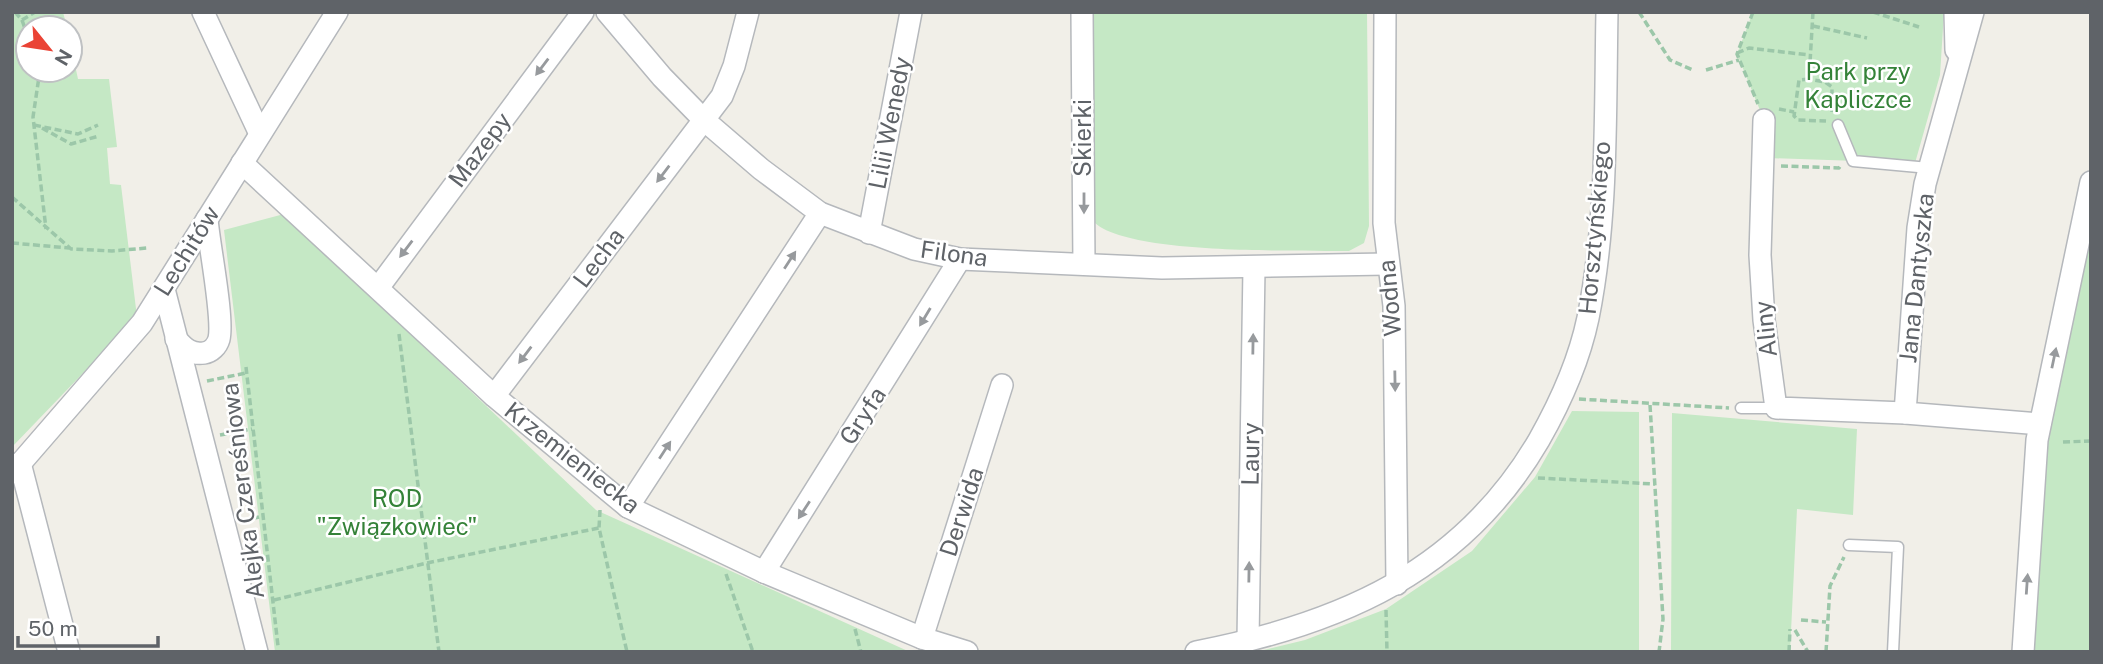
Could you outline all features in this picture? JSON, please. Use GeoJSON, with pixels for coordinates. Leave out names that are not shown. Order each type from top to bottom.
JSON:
{"type":"FeatureCollection","features":[{"type":"Feature","properties":{"kind":"street"},"geometry":{"type":"LineString","coordinates":[[203,12],[260,134]]}},
{"type":"Feature","properties":{"kind":"street","name":"Lechitów"},"geometry":{"type":"LineString","coordinates":[[16,468],[142,323],[337,12]]}},
{"type":"Feature","properties":{"kind":"street","name":"Mazepy"},"geometry":{"type":"LineString","coordinates":[[378,288],[583,12]]}},
{"type":"Feature","properties":{"kind":"street","name":"Filona"},"geometry":{"type":"LineString","coordinates":[[607,12],[662,77],[704,120],[820,213],[914,249],[960,258],[1084,264],[1254,268],[1387,264]]}},
{"type":"Feature","properties":{"kind":"street","name":"Lecha"},"geometry":{"type":"LineString","coordinates":[[494,396],[722,96],[734,66],[748,12]]}},
{"type":"Feature","properties":{"kind":"street","name":"Lilii Wenedy"},"geometry":{"type":"LineString","coordinates":[[869,233],[911,12]]}},
{"type":"Feature","properties":{"kind":"street","name":"Skierki"},"geometry":{"type":"LineString","coordinates":[[1082,12],[1084,264]]}},
{"type":"Feature","properties":{"kind":"street","name":"Wodna"},"geometry":{"type":"LineString","coordinates":[[1385,12],[1384,223],[1394,306],[1397,584]]}},
{"type":"Feature","properties":{"kind":"street","name":"Horsztyńskiego"},"geometry":{"type":"LineString","coordinates":[[1397,584],[1464,535],[1493,507],[1518,476],[1561,397],[1587,321],[1600,223],[1606,12]]}},
{"type":"Feature","properties":{"kind":"street","name":"Jana Dantyszka"},"geometry":{"type":"LineString","coordinates":[[1905,413],[1918,228],[1930,168],[1959,58],[1954,42],[1955,12]]}},
{"type":"Feature","properties":{"kind":"street"},"geometry":{"type":"LineString","coordinates":[[1959,58],[1973,12]]}},
{"type":"Feature","properties":{"kind":"street","name":"Aliny"},"geometry":{"type":"LineString","coordinates":[[1768,114],[1762,181],[1760,255],[1763,320],[1776,408]]}},
{"type":"Feature","properties":{"kind":"street","name":"Krzemieniecka"},"geometry":{"type":"LineString","coordinates":[[242,163],[494,396],[628,507],[764,572],[922,638],[967,652]]}},
{"type":"Feature","properties":{"kind":"street"},"geometry":{"type":"LineString","coordinates":[[2023,652],[2031,506],[2040,424],[2091,182]]}},
{"type":"Feature","properties":{"kind":"street"},"geometry":{"type":"LineString","coordinates":[[628,507],[820,213]]}},
{"type":"Feature","properties":{"kind":"street"},"geometry":{"type":"LineString","coordinates":[[176,339],[186,350],[198,354],[209,352],[220,335],[207,219]]}},
{"type":"Feature","properties":{"kind":"street","name":"Gryfa"},"geometry":{"type":"LineString","coordinates":[[764,572],[960,258]]}},
{"type":"Feature","properties":{"kind":"street","name":"Laury"},"geometry":{"type":"LineString","coordinates":[[1248,640],[1254,268]]}},
{"type":"Feature","properties":{"kind":"street"},"geometry":{"type":"LineString","coordinates":[[164,289],[257,652]]}},
{"type":"Feature","properties":{"kind":"street","name":"Derwida"},"geometry":{"type":"LineString","coordinates":[[922,638],[1002,385]]}},
{"type":"Feature","properties":{"kind":"street"},"geometry":{"type":"LineString","coordinates":[[1776,408],[1905,413],[2040,424]]}},
{"type":"Feature","properties":{"kind":"street"},"geometry":{"type":"LineString","coordinates":[[16,468],[69,652]]}},
{"type":"Feature","properties":{"kind":"street"},"geometry":{"type":"LineString","coordinates":[[1196,652],[1327,617],[1397,584]]}},
{"type":"Feature","properties":{"kind":"lane"},"geometry":{"type":"LineString","coordinates":[[1838,125],[1853,161],[1862,164],[1930,168]]}},
{"type":"Feature","properties":{"kind":"lane"},"geometry":{"type":"LineString","coordinates":[[1741,408],[1776,408]]}},
{"type":"Feature","properties":{"kind":"lane"},"geometry":{"type":"LineString","coordinates":[[1849,545],[1898,547],[1893,652]]}},
{"type":"Feature","properties":{"kind":"path"},"geometry":{"type":"LineString","coordinates":[[1639,12],[1671,60],[1693,70]]}},
{"type":"Feature","properties":{"kind":"path"},"geometry":{"type":"LineString","coordinates":[[1753,12],[1737,52],[1739,60],[1768,114],[1794,112]]}},
{"type":"Feature","properties":{"kind":"path"},"geometry":{"type":"LineString","coordinates":[[1809,79],[1813,12]]}},
{"type":"Feature","properties":{"kind":"path"},"geometry":{"type":"LineString","coordinates":[[1873,12],[1919,27]]}},
{"type":"Feature","properties":{"kind":"path"},"geometry":{"type":"LineString","coordinates":[[1813,26],[1867,38]]}},
{"type":"Feature","properties":{"kind":"path"},"geometry":{"type":"LineString","coordinates":[[1737,52],[1749,48],[1810,55]]}},
{"type":"Feature","properties":{"kind":"path"},"geometry":{"type":"LineString","coordinates":[[1706,70],[1739,60]]}},
{"type":"Feature","properties":{"kind":"path"},"geometry":{"type":"LineString","coordinates":[[1809,79],[1825,82],[1832,87],[1832,114],[1826,121],[1798,120],[1794,116],[1796,86],[1799,80],[1809,79]]}},
{"type":"Feature","properties":{"kind":"path"},"geometry":{"type":"LineString","coordinates":[[38,84],[34,125],[46,229]]}},
{"type":"Feature","properties":{"kind":"path"},"geometry":{"type":"LineString","coordinates":[[34,125],[78,134],[98,125]]}},
{"type":"Feature","properties":{"kind":"path"},"geometry":{"type":"LineString","coordinates":[[40,127],[71,144],[99,136]]}},
{"type":"Feature","properties":{"kind":"path"},"geometry":{"type":"LineString","coordinates":[[1762,181],[1767,166],[1839,168],[1848,151]]}},
{"type":"Feature","properties":{"kind":"path"},"geometry":{"type":"LineString","coordinates":[[12,197],[71,248]]}},
{"type":"Feature","properties":{"kind":"path"},"geometry":{"type":"LineString","coordinates":[[12,243],[112,251],[148,248]]}},
{"type":"Feature","properties":{"kind":"path"},"geometry":{"type":"LineString","coordinates":[[400,344],[439,652]]}},
{"type":"Feature","properties":{"kind":"path","name":"Alejka Czereśniowa"},"geometry":{"type":"LineString","coordinates":[[188,385],[246,370],[278,652]]}},
{"type":"Feature","properties":{"kind":"path"},"geometry":{"type":"LineString","coordinates":[[1574,398],[1650,405],[1741,408]]}},
{"type":"Feature","properties":{"kind":"path"},"geometry":{"type":"LineString","coordinates":[[1650,405],[1663,619],[1659,652]]}},
{"type":"Feature","properties":{"kind":"path"},"geometry":{"type":"LineString","coordinates":[[202,438],[253,429]]}},
{"type":"Feature","properties":{"kind":"path"},"geometry":{"type":"LineString","coordinates":[[2063,442],[2091,440]]}},
{"type":"Feature","properties":{"kind":"path"},"geometry":{"type":"LineString","coordinates":[[1518,476],[1655,484]]}},
{"type":"Feature","properties":{"kind":"path"},"geometry":{"type":"LineString","coordinates":[[601,485],[599,527],[627,652]]}},
{"type":"Feature","properties":{"kind":"path"},"geometry":{"type":"LineString","coordinates":[[274,600],[427,563],[599,527]]}},
{"type":"Feature","properties":{"kind":"path"},"geometry":{"type":"LineString","coordinates":[[1826,652],[1830,586],[1849,545]]}},
{"type":"Feature","properties":{"kind":"path"},"geometry":{"type":"LineString","coordinates":[[733,595],[752,652]]}},
{"type":"Feature","properties":{"kind":"path"},"geometry":{"type":"LineString","coordinates":[[1385,603],[1387,652]]}},
{"type":"Feature","properties":{"kind":"path"},"geometry":{"type":"LineString","coordinates":[[1801,620],[1826,622]]}},
{"type":"Feature","properties":{"kind":"path"},"geometry":{"type":"LineString","coordinates":[[1789,652],[1793,629],[1808,652]]}},
{"type":"Feature","properties":{"kind":"path"},"geometry":{"type":"LineString","coordinates":[[860,646],[861,652]]}},
{"type":"Feature","properties":{"kind":"green space"},"geometry":{"type":"Polygon","coordinates":[[[12,12],[63,12],[14,14],[14,84],[84,84],[84,79],[109,79],[117,147],[107,148],[110,184],[121,185],[137,317],[12,447],[12,12]]]}},
{"type":"Feature","properties":{"kind":"green space"},"geometry":{"type":"Polygon","coordinates":[[[1091,12],[1367,12],[1369,226],[1364,243],[1349,251],[1216,249],[1142,241],[1114,233],[1095,223],[1091,12]]]}},
{"type":"Feature","properties":{"kind":"green space","name":"Park przy Kapliczce"},"geometry":{"type":"Polygon","coordinates":[[[1753,12],[1944,12],[1940,75],[1915,163],[1768,158],[1764,120],[1737,54],[1753,12]]]}},
{"type":"Feature","properties":{"kind":"green space","name":"ROD \"Związkowiec\""},"geometry":{"type":"Polygon","coordinates":[[[284,214],[596,510],[910,652],[275,652],[224,230],[284,214]]]}},
{"type":"Feature","properties":{"kind":"green space"},"geometry":{"type":"Polygon","coordinates":[[[2091,229],[2091,652],[2032,652],[2045,458],[2058,373],[2091,229]]]}},
{"type":"Feature","properties":{"kind":"green space"},"geometry":{"type":"Polygon","coordinates":[[[1572,411],[1639,412],[1639,652],[1256,652],[1305,640],[1386,609],[1472,551],[1535,477],[1572,411]]]}},
{"type":"Feature","properties":{"kind":"green space"},"geometry":{"type":"Polygon","coordinates":[[[1672,413],[1857,429],[1853,515],[1797,509],[1790,652],[1671,652],[1672,413]]]}}]}
